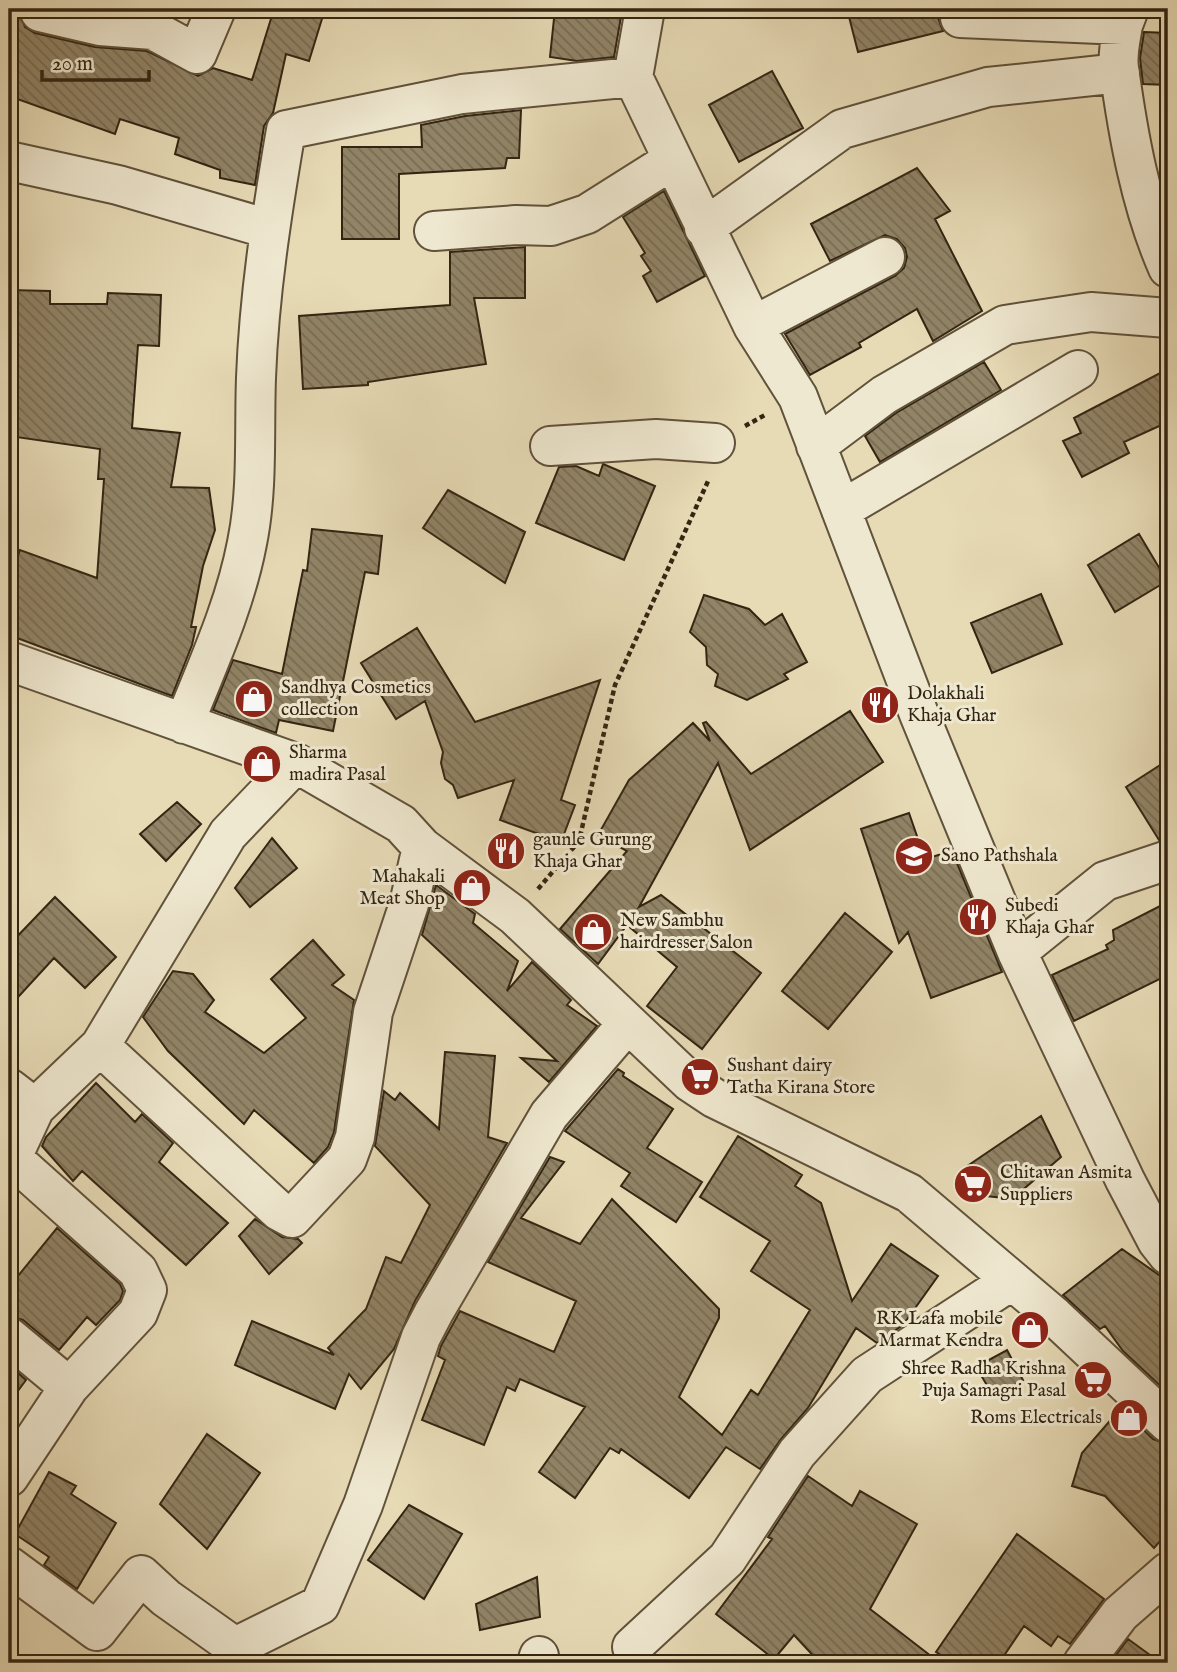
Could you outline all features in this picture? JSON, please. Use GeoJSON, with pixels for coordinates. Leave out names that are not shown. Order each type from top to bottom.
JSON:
{"type":"FeatureCollection","features":[{"type":"Feature","properties":{"kind":"street"},"geometry":{"type":"LineString","coordinates":[[40,12],[100,26],[153,30],[197,54],[216,9]]}},
{"type":"Feature","properties":{"kind":"street"},"geometry":{"type":"LineString","coordinates":[[645,9],[633,77],[671,161],[753,326],[798,397],[919,714],[1017,952],[1125,1180],[1157,1241],[1168,1255]]}},
{"type":"Feature","properties":{"kind":"street"},"geometry":{"type":"LineString","coordinates":[[960,18],[1126,17],[1120,73],[1132,144],[1152,225],[1168,268]]}},
{"type":"Feature","properties":{"kind":"street"},"geometry":{"type":"LineString","coordinates":[[704,228],[842,129],[988,87],[1120,73]]}},
{"type":"Feature","properties":{"kind":"street"},"geometry":{"type":"LineString","coordinates":[[184,724],[223,625],[247,543],[255,445],[256,376],[269,229],[286,130],[463,94],[633,77]]}},
{"type":"Feature","properties":{"kind":"street"},"geometry":{"type":"LineString","coordinates":[[9,161],[118,185],[269,229]]}},
{"type":"Feature","properties":{"kind":"street"},"geometry":{"type":"LineString","coordinates":[[434,231],[516,225],[551,226],[587,214],[671,161]]}},
{"type":"Feature","properties":{"kind":"street"},"geometry":{"type":"LineString","coordinates":[[753,326],[885,257]]}},
{"type":"Feature","properties":{"kind":"street"},"geometry":{"type":"LineString","coordinates":[[816,446],[884,395],[1005,325],[1091,312],[1168,318]]}},
{"type":"Feature","properties":{"kind":"street"},"geometry":{"type":"LineString","coordinates":[[841,510],[1078,370]]}},
{"type":"Feature","properties":{"kind":"street"},"geometry":{"type":"LineString","coordinates":[[550,446],[656,439],[715,443]]}},
{"type":"Feature","properties":{"kind":"street"},"geometry":{"type":"LineString","coordinates":[[9,661],[296,763],[401,824],[422,847],[515,916],[690,1082],[714,1098],[909,1193],[1054,1316],[1168,1423]]}},
{"type":"Feature","properties":{"kind":"street"},"geometry":{"type":"LineString","coordinates":[[9,1476],[69,1387],[138,1313],[147,1290],[138,1271],[11,1161],[22,1098],[100,1046],[228,834],[296,763]]}},
{"type":"Feature","properties":{"kind":"street"},"geometry":{"type":"LineString","coordinates":[[100,1046],[279,1211],[292,1218],[347,1159],[355,1137],[373,1012],[409,904],[422,847]]}},
{"type":"Feature","properties":{"kind":"street"},"geometry":{"type":"LineString","coordinates":[[1017,952],[1105,881],[1168,860]]}},
{"type":"Feature","properties":{"kind":"street"},"geometry":{"type":"LineString","coordinates":[[9,1566],[97,1632],[141,1575],[166,1598],[243,1655],[320,1605],[363,1505],[421,1336],[549,1115],[627,1024]]}},
{"type":"Feature","properties":{"kind":"street"},"geometry":{"type":"LineString","coordinates":[[632,1647],[727,1559],[797,1453],[867,1375],[1011,1281]]}},
{"type":"Feature","properties":{"kind":"street"},"geometry":{"type":"LineString","coordinates":[[9,1337],[69,1387]]}},
{"type":"Feature","properties":{"kind":"street"},"geometry":{"type":"LineString","coordinates":[[1083,1663],[1119,1614],[1168,1572]]}},
{"type":"Feature","properties":{"kind":"path"},"geometry":{"type":"LineString","coordinates":[[515,916],[579,841],[615,685],[709,481],[715,443],[798,397]]}},
{"type":"Feature","properties":{"kind":"building"},"geometry":{"type":"Polygon","coordinates":[[[9,9],[19,9],[25,27],[35,33],[95,47],[147,51],[198,76],[213,68],[252,80],[274,9],[325,9],[309,61],[286,54],[273,113],[264,126],[255,185],[220,178],[220,170],[175,154],[179,138],[120,119],[115,134],[9,96],[9,9]]]}},
{"type":"Feature","properties":{"kind":"building"},"geometry":{"type":"Polygon","coordinates":[[[555,9],[622,11],[614,57],[577,61],[550,57],[555,9]]]}},
{"type":"Feature","properties":{"kind":"building"},"geometry":{"type":"Polygon","coordinates":[[[847,9],[941,9],[938,18],[943,31],[858,52],[847,9]]]}},
{"type":"Feature","properties":{"kind":"building"},"geometry":{"type":"Polygon","coordinates":[[[1144,32],[1168,33],[1168,85],[1143,84],[1140,58],[1144,32]]]}},
{"type":"Feature","properties":{"kind":"building"},"geometry":{"type":"Polygon","coordinates":[[[772,71],[803,128],[739,162],[709,105],[772,71]]]}},
{"type":"Feature","properties":{"kind":"building"},"geometry":{"type":"Polygon","coordinates":[[[521,110],[519,158],[507,158],[505,168],[399,174],[399,239],[342,239],[342,147],[422,147],[421,125],[465,116],[521,110]]]}},
{"type":"Feature","properties":{"kind":"building"},"geometry":{"type":"Polygon","coordinates":[[[917,168],[950,211],[935,219],[982,311],[933,341],[917,309],[859,343],[861,347],[810,375],[785,334],[895,276],[904,268],[907,257],[905,248],[897,239],[885,235],[830,261],[811,224],[917,168]]]}},
{"type":"Feature","properties":{"kind":"building"},"geometry":{"type":"Polygon","coordinates":[[[664,191],[705,276],[657,302],[643,276],[651,271],[641,256],[645,253],[623,217],[664,191]]]}},
{"type":"Feature","properties":{"kind":"building"},"geometry":{"type":"Polygon","coordinates":[[[525,247],[525,298],[474,298],[486,364],[368,382],[368,385],[303,389],[299,316],[450,305],[450,252],[525,247]]]}},
{"type":"Feature","properties":{"kind":"building"},"geometry":{"type":"Polygon","coordinates":[[[9,290],[50,291],[50,304],[107,304],[108,293],[161,295],[159,346],[138,345],[132,428],[180,433],[171,487],[209,488],[215,530],[203,566],[191,627],[196,627],[192,645],[172,696],[9,635],[9,580],[20,550],[97,578],[104,479],[98,479],[100,449],[9,436],[9,290]]]}},
{"type":"Feature","properties":{"kind":"building"},"geometry":{"type":"Polygon","coordinates":[[[984,362],[1001,390],[880,462],[865,436],[896,413],[984,362]]]}},
{"type":"Feature","properties":{"kind":"building"},"geometry":{"type":"Polygon","coordinates":[[[1168,369],[1168,422],[1124,442],[1129,453],[1082,477],[1063,441],[1081,433],[1074,418],[1168,369]]]}},
{"type":"Feature","properties":{"kind":"building"},"geometry":{"type":"Polygon","coordinates":[[[603,464],[655,486],[624,560],[536,523],[559,467],[576,466],[599,476],[603,464]]]}},
{"type":"Feature","properties":{"kind":"building"},"geometry":{"type":"Polygon","coordinates":[[[448,490],[525,532],[505,583],[423,528],[448,490]]]}},
{"type":"Feature","properties":{"kind":"building"},"geometry":{"type":"Polygon","coordinates":[[[312,529],[382,536],[378,574],[365,572],[333,731],[279,720],[276,733],[213,710],[233,660],[282,674],[303,570],[307,571],[312,529]]]}},
{"type":"Feature","properties":{"kind":"building"},"geometry":{"type":"Polygon","coordinates":[[[1139,534],[1167,581],[1115,612],[1088,565],[1139,534]]]}},
{"type":"Feature","properties":{"kind":"building"},"geometry":{"type":"Polygon","coordinates":[[[1041,594],[1062,644],[992,673],[971,623],[1041,594]]]}},
{"type":"Feature","properties":{"kind":"building"},"geometry":{"type":"Polygon","coordinates":[[[704,595],[749,609],[765,625],[782,614],[807,662],[784,674],[788,679],[747,700],[715,686],[718,674],[707,665],[706,647],[690,632],[704,595]]]}},
{"type":"Feature","properties":{"kind":"building"},"geometry":{"type":"Polygon","coordinates":[[[417,628],[475,722],[600,680],[561,800],[575,805],[561,842],[500,820],[514,780],[458,798],[453,785],[445,779],[441,763],[443,752],[425,701],[396,719],[361,663],[417,628]]]}},
{"type":"Feature","properties":{"kind":"building"},"geometry":{"type":"Polygon","coordinates":[[[850,711],[883,762],[750,850],[718,763],[639,907],[661,895],[761,973],[702,1049],[647,1006],[677,967],[627,925],[598,964],[560,929],[627,851],[598,835],[629,780],[693,723],[710,741],[703,723],[706,722],[751,774],[850,711]]]}},
{"type":"Feature","properties":{"kind":"building"},"geometry":{"type":"Polygon","coordinates":[[[1168,760],[1168,839],[1159,840],[1126,787],[1168,760]]]}},
{"type":"Feature","properties":{"kind":"building"},"geometry":{"type":"Polygon","coordinates":[[[177,802],[201,824],[166,861],[140,834],[177,802]]]}},
{"type":"Feature","properties":{"kind":"building"},"geometry":{"type":"Polygon","coordinates":[[[909,813],[925,859],[952,851],[1002,972],[931,998],[908,932],[899,943],[861,829],[909,813]]]}},
{"type":"Feature","properties":{"kind":"building"},"geometry":{"type":"Polygon","coordinates":[[[272,838],[297,868],[250,907],[235,888],[272,838]]]}},
{"type":"Feature","properties":{"kind":"building"},"geometry":{"type":"Polygon","coordinates":[[[436,885],[475,914],[473,923],[518,961],[507,991],[532,962],[571,1000],[567,1005],[597,1026],[549,1082],[521,1058],[557,1061],[422,935],[436,885]]]}},
{"type":"Feature","properties":{"kind":"building"},"geometry":{"type":"Polygon","coordinates":[[[55,897],[116,957],[85,988],[54,958],[9,1007],[9,945],[55,897]]]}},
{"type":"Feature","properties":{"kind":"building"},"geometry":{"type":"Polygon","coordinates":[[[1168,902],[1168,975],[1074,1021],[1052,975],[1108,949],[1106,945],[1114,940],[1113,930],[1168,902]]]}},
{"type":"Feature","properties":{"kind":"building"},"geometry":{"type":"Polygon","coordinates":[[[845,913],[892,952],[828,1029],[782,991],[845,913]]]}},
{"type":"Feature","properties":{"kind":"building"},"geometry":{"type":"Polygon","coordinates":[[[313,940],[344,975],[332,985],[354,1000],[334,1132],[328,1147],[314,1163],[254,1110],[244,1124],[168,1051],[143,1017],[173,971],[193,974],[214,1000],[205,1012],[264,1053],[306,1018],[271,979],[313,940]]]}},
{"type":"Feature","properties":{"kind":"building"},"geometry":{"type":"Polygon","coordinates":[[[445,1052],[495,1056],[488,1137],[507,1143],[415,1301],[394,1349],[361,1389],[349,1374],[335,1409],[235,1365],[252,1321],[334,1355],[328,1348],[366,1309],[386,1257],[401,1263],[430,1205],[375,1146],[384,1091],[395,1100],[400,1093],[439,1129],[445,1052]]]}},
{"type":"Feature","properties":{"kind":"building"},"geometry":{"type":"Polygon","coordinates":[[[618,1069],[624,1073],[623,1076],[673,1109],[647,1148],[702,1182],[676,1222],[621,1186],[630,1173],[565,1131],[618,1069]]]}},
{"type":"Feature","properties":{"kind":"building"},"geometry":{"type":"Polygon","coordinates":[[[96,1083],[135,1122],[142,1114],[173,1143],[159,1162],[228,1223],[186,1265],[82,1171],[73,1181],[42,1146],[46,1137],[96,1083]]]}},
{"type":"Feature","properties":{"kind":"building"},"geometry":{"type":"Polygon","coordinates":[[[1041,1116],[1061,1157],[1012,1199],[969,1194],[963,1169],[1041,1116]]]}},
{"type":"Feature","properties":{"kind":"building"},"geometry":{"type":"Polygon","coordinates":[[[738,1136],[802,1175],[795,1186],[821,1203],[852,1301],[891,1244],[938,1276],[903,1325],[877,1343],[856,1328],[808,1408],[760,1469],[726,1447],[689,1498],[621,1449],[619,1453],[610,1448],[575,1498],[539,1472],[585,1407],[520,1379],[515,1391],[507,1387],[484,1445],[422,1420],[445,1360],[438,1356],[441,1346],[460,1311],[554,1352],[576,1301],[488,1262],[550,1157],[564,1162],[521,1218],[580,1244],[612,1199],[719,1309],[719,1318],[679,1397],[722,1435],[751,1390],[758,1395],[810,1310],[751,1271],[770,1241],[700,1197],[738,1136]]]}},
{"type":"Feature","properties":{"kind":"building"},"geometry":{"type":"Polygon","coordinates":[[[255,1219],[282,1237],[298,1239],[302,1243],[269,1274],[239,1236],[255,1219]]]}},
{"type":"Feature","properties":{"kind":"building"},"geometry":{"type":"Polygon","coordinates":[[[57,1228],[120,1284],[123,1291],[120,1300],[96,1325],[87,1317],[59,1350],[23,1320],[9,1316],[9,1287],[57,1228]]]}},
{"type":"Feature","properties":{"kind":"building"},"geometry":{"type":"Polygon","coordinates":[[[1122,1249],[1159,1275],[1168,1276],[1168,1393],[1123,1351],[1105,1326],[1100,1329],[1063,1295],[1122,1249]]]}},
{"type":"Feature","properties":{"kind":"building"},"geometry":{"type":"Polygon","coordinates":[[[1007,1350],[1023,1380],[994,1397],[976,1367],[1007,1350]]]}},
{"type":"Feature","properties":{"kind":"building"},"geometry":{"type":"Polygon","coordinates":[[[9,1365],[26,1380],[9,1403],[9,1365]]]}},
{"type":"Feature","properties":{"kind":"building"},"geometry":{"type":"Polygon","coordinates":[[[1121,1408],[1153,1439],[1168,1444],[1168,1532],[1154,1548],[1105,1496],[1072,1486],[1082,1453],[1121,1408]]]}},
{"type":"Feature","properties":{"kind":"building"},"geometry":{"type":"Polygon","coordinates":[[[207,1434],[260,1473],[207,1549],[160,1504],[207,1434]]]}},
{"type":"Feature","properties":{"kind":"building"},"geometry":{"type":"Polygon","coordinates":[[[49,1472],[76,1486],[71,1494],[116,1523],[77,1589],[44,1565],[49,1557],[15,1534],[49,1472]]]}},
{"type":"Feature","properties":{"kind":"building"},"geometry":{"type":"Polygon","coordinates":[[[808,1476],[852,1506],[860,1491],[917,1524],[870,1609],[940,1663],[820,1663],[794,1635],[774,1659],[716,1614],[772,1539],[768,1537],[808,1476]]]}},
{"type":"Feature","properties":{"kind":"building"},"geometry":{"type":"Polygon","coordinates":[[[409,1505],[462,1534],[424,1599],[368,1560],[409,1505]]]}},
{"type":"Feature","properties":{"kind":"building"},"geometry":{"type":"Polygon","coordinates":[[[1017,1534],[1104,1599],[1070,1644],[1058,1636],[1051,1646],[1024,1626],[999,1663],[953,1663],[936,1652],[1017,1534]]]}},
{"type":"Feature","properties":{"kind":"building"},"geometry":{"type":"Polygon","coordinates":[[[537,1577],[540,1617],[480,1630],[476,1604],[537,1577]]]}},
{"type":"Feature","properties":{"kind":"building"},"geometry":{"type":"Polygon","coordinates":[[[1128,1639],[1161,1663],[1110,1663],[1128,1639]]]}},
{"type":"Feature","properties":{"kind":"place","name":"Sandhya Cosmetics collection"},"geometry":{"type":"Point","coordinates":[254,699]}},
{"type":"Feature","properties":{"kind":"place","name":"Dolakhali Khaja Ghar"},"geometry":{"type":"Point","coordinates":[880,705]}},
{"type":"Feature","properties":{"kind":"place","name":"Sharma madira Pasal"},"geometry":{"type":"Point","coordinates":[262,764]}},
{"type":"Feature","properties":{"kind":"place","name":"gaunle Gurung Khaja Ghar"},"geometry":{"type":"Point","coordinates":[506,851]}},
{"type":"Feature","properties":{"kind":"place","name":"Sano Pathshala"},"geometry":{"type":"Point","coordinates":[914,856]}},
{"type":"Feature","properties":{"kind":"place","name":"Mahakali Meat Shop"},"geometry":{"type":"Point","coordinates":[472,888]}},
{"type":"Feature","properties":{"kind":"place","name":"Subedi Khaja Ghar"},"geometry":{"type":"Point","coordinates":[978,917]}},
{"type":"Feature","properties":{"kind":"place","name":"New Sambhu hairdresser Salon"},"geometry":{"type":"Point","coordinates":[593,932]}},
{"type":"Feature","properties":{"kind":"place","name":"Sushant dairy Tatha Kirana Store"},"geometry":{"type":"Point","coordinates":[700,1077]}},
{"type":"Feature","properties":{"kind":"place","name":"Chitawan Asmita Suppliers"},"geometry":{"type":"Point","coordinates":[973,1184]}},
{"type":"Feature","properties":{"kind":"place","name":"RK Lafa mobile Marmat Kendra"},"geometry":{"type":"Point","coordinates":[1030,1330]}},
{"type":"Feature","properties":{"kind":"place","name":"Shree Radha Krishna Puja Samagri Pasal"},"geometry":{"type":"Point","coordinates":[1093,1380]}},
{"type":"Feature","properties":{"kind":"place","name":"Roms Electricals"},"geometry":{"type":"Point","coordinates":[1129,1418]}}]}
